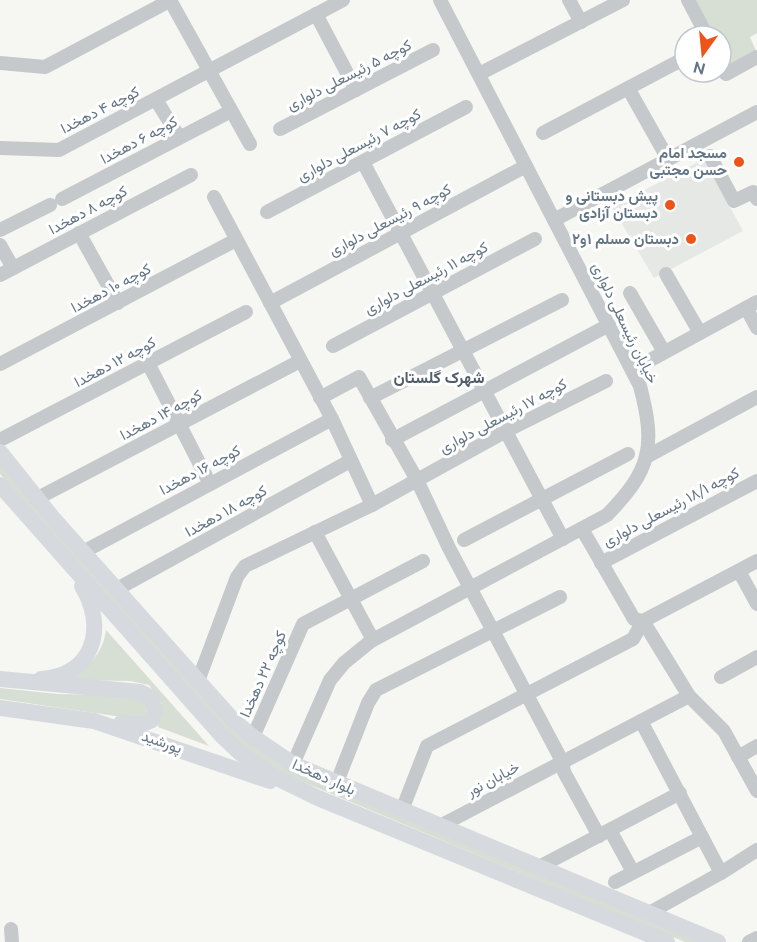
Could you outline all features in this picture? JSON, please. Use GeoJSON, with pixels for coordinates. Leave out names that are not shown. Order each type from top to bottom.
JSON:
{"type":"FeatureCollection","features":[{"type":"Feature","properties":{"kind":"main road","name":"بلوار دهخدا"},"geometry":{"type":"LineString","coordinates":[[0,452],[36,498],[198,681],[253,737],[292,764],[718,942]]}},
{"type":"Feature","properties":{"kind":"main road","name":"بلوار دهخدا"},"geometry":{"type":"LineString","coordinates":[[0,485],[234,747],[273,776],[318,798],[667,942]]}},
{"type":"Feature","properties":{"kind":"main road"},"geometry":{"type":"LineString","coordinates":[[3,680],[48,678],[67,672],[80,663],[93,643],[96,626],[93,608],[66,559]]}},
{"type":"Feature","properties":{"kind":"main road"},"geometry":{"type":"LineString","coordinates":[[3,680],[140,692],[154,701],[154,717],[148,723],[135,725],[94,721]]}},
{"type":"Feature","properties":{"kind":"main road","name":"پورشید"},"geometry":{"type":"LineString","coordinates":[[0,708],[94,721],[318,798]]}},
{"type":"Feature","properties":{"kind":"street"},"geometry":{"type":"LineString","coordinates":[[0,63],[45,67],[170,0],[250,144]]}},
{"type":"Feature","properties":{"kind":"street","name":"کوچه ۴ دهخدا"},"geometry":{"type":"LineString","coordinates":[[0,148],[59,150],[343,0]]}},
{"type":"Feature","properties":{"kind":"street","name":"خیابان رئیسعلی دلواری"},"geometry":{"type":"LineString","coordinates":[[292,764],[330,680],[344,663],[373,640],[607,515],[632,489],[646,457],[650,422],[640,386],[440,0]]}},
{"type":"Feature","properties":{"kind":"street"},"geometry":{"type":"LineString","coordinates":[[569,0],[581,22]]}},
{"type":"Feature","properties":{"kind":"street"},"geometry":{"type":"LineString","coordinates":[[479,74],[623,0]]}},
{"type":"Feature","properties":{"kind":"street"},"geometry":{"type":"LineString","coordinates":[[688,0],[701,24]]}},
{"type":"Feature","properties":{"kind":"street"},"geometry":{"type":"LineString","coordinates":[[316,14],[356,90]]}},
{"type":"Feature","properties":{"kind":"street","name":"کوچه ۵ رئیسعلی دلواری"},"geometry":{"type":"LineString","coordinates":[[280,129],[433,50]]}},
{"type":"Feature","properties":{"kind":"street"},"geometry":{"type":"LineString","coordinates":[[733,70],[757,57]]}},
{"type":"Feature","properties":{"kind":"street"},"geometry":{"type":"LineString","coordinates":[[543,133],[673,64]]}},
{"type":"Feature","properties":{"kind":"street"},"geometry":{"type":"LineString","coordinates":[[628,88],[668,159]]}},
{"type":"Feature","properties":{"kind":"street"},"geometry":{"type":"LineString","coordinates":[[158,103],[179,138]]}},
{"type":"Feature","properties":{"kind":"street","name":"کوچه ۷ رئیسعلی دلواری"},"geometry":{"type":"LineString","coordinates":[[267,212],[466,107]]}},
{"type":"Feature","properties":{"kind":"street","name":"کوچه ۶ دهخدا"},"geometry":{"type":"LineString","coordinates":[[0,230],[231,111]]}},
{"type":"Feature","properties":{"kind":"street"},"geometry":{"type":"LineString","coordinates":[[554,220],[757,112]]}},
{"type":"Feature","properties":{"kind":"street"},"geometry":{"type":"LineString","coordinates":[[710,156],[734,201],[753,192],[757,199]]}},
{"type":"Feature","properties":{"kind":"street"},"geometry":{"type":"LineString","coordinates":[[363,162],[563,539]]}},
{"type":"Feature","properties":{"kind":"street","name":"کوچه ۹ رئیسعلی دلواری"},"geometry":{"type":"LineString","coordinates":[[270,303],[526,166]]}},
{"type":"Feature","properties":{"kind":"street","name":"کوچه ۸ دهخدا"},"geometry":{"type":"LineString","coordinates":[[6,271],[191,175]]}},
{"type":"Feature","properties":{"kind":"street"},"geometry":{"type":"LineString","coordinates":[[214,197],[332,419],[372,505]]}},
{"type":"Feature","properties":{"kind":"street"},"geometry":{"type":"LineString","coordinates":[[79,233],[118,303]]}},
{"type":"Feature","properties":{"kind":"street","name":"کوچه ۱۱ رئیسعلی دلواری"},"geometry":{"type":"LineString","coordinates":[[333,346],[535,238]]}},
{"type":"Feature","properties":{"kind":"street","name":"کوچه ۱۰ دهخدا"},"geometry":{"type":"LineString","coordinates":[[0,364],[236,240]]}},
{"type":"Feature","properties":{"kind":"street"},"geometry":{"type":"LineString","coordinates":[[0,245],[6,271]]}},
{"type":"Feature","properties":{"kind":"street"},"geometry":{"type":"LineString","coordinates":[[666,274],[700,333]]}},
{"type":"Feature","properties":{"kind":"street"},"geometry":{"type":"LineString","coordinates":[[630,293],[664,352]]}},
{"type":"Feature","properties":{"kind":"street"},"geometry":{"type":"LineString","coordinates":[[370,398],[562,300]]}},
{"type":"Feature","properties":{"kind":"street"},"geometry":{"type":"LineString","coordinates":[[632,370],[751,305],[757,328]]}},
{"type":"Feature","properties":{"kind":"street","name":"کوچه ۱۲ دهخدا"},"geometry":{"type":"LineString","coordinates":[[0,440],[246,312]]}},
{"type":"Feature","properties":{"kind":"street"},"geometry":{"type":"LineString","coordinates":[[392,441],[609,325]]}},
{"type":"Feature","properties":{"kind":"street","name":"کوچه ۱۴ دهخدا"},"geometry":{"type":"LineString","coordinates":[[36,498],[300,361]]}},
{"type":"Feature","properties":{"kind":"street"},"geometry":{"type":"LineString","coordinates":[[148,363],[210,484]]}},
{"type":"Feature","properties":{"kind":"street"},"geometry":{"type":"LineString","coordinates":[[320,398],[359,377],[392,441],[417,480],[470,588],[562,761],[564,772],[633,872]]}},
{"type":"Feature","properties":{"kind":"street","name":"کوچه ۱۷ رئیسعلی دلواری"},"geometry":{"type":"LineString","coordinates":[[198,681],[237,577],[245,566],[372,505],[506,431],[606,381]]}},
{"type":"Feature","properties":{"kind":"street"},"geometry":{"type":"LineString","coordinates":[[646,457],[757,397]]}},
{"type":"Feature","properties":{"kind":"street","name":"کوچه ۱۶ دهخدا"},"geometry":{"type":"LineString","coordinates":[[85,551],[332,419]]}},
{"type":"Feature","properties":{"kind":"street"},"geometry":{"type":"LineString","coordinates":[[464,540],[628,454]]}},
{"type":"Feature","properties":{"kind":"street","name":"کوچه ۱۸ دهخدا"},"geometry":{"type":"LineString","coordinates":[[117,589],[350,461]]}},
{"type":"Feature","properties":{"kind":"street","name":"کوچه ۱۸/۱ رئیسعلی دلواری"},"geometry":{"type":"LineString","coordinates":[[601,563],[757,481]]}},
{"type":"Feature","properties":{"kind":"street"},"geometry":{"type":"LineString","coordinates":[[582,529],[634,619],[643,621],[688,696],[724,731],[757,791]]}},
{"type":"Feature","properties":{"kind":"street"},"geometry":{"type":"LineString","coordinates":[[315,532],[373,640]]}},
{"type":"Feature","properties":{"kind":"street"},"geometry":{"type":"LineString","coordinates":[[351,599],[423,561]]}},
{"type":"Feature","properties":{"kind":"street"},"geometry":{"type":"LineString","coordinates":[[402,810],[427,746],[633,639],[643,621],[757,561]]}},
{"type":"Feature","properties":{"kind":"street"},"geometry":{"type":"LineString","coordinates":[[738,571],[757,604]]}},
{"type":"Feature","properties":{"kind":"street"},"geometry":{"type":"LineString","coordinates":[[337,782],[368,703],[376,690],[560,597]]}},
{"type":"Feature","properties":{"kind":"street","name":"کوچه ۲۲ دهخدا"},"geometry":{"type":"LineString","coordinates":[[253,737],[303,624],[351,599]]}},
{"type":"Feature","properties":{"kind":"street"},"geometry":{"type":"LineString","coordinates":[[722,676],[757,657]]}},
{"type":"Feature","properties":{"kind":"street","name":"خیابان نور"},"geometry":{"type":"LineString","coordinates":[[440,826],[688,696]]}},
{"type":"Feature","properties":{"kind":"street"},"geometry":{"type":"LineString","coordinates":[[641,721],[721,873]]}},
{"type":"Feature","properties":{"kind":"street"},"geometry":{"type":"LineString","coordinates":[[738,757],[757,746]]}},
{"type":"Feature","properties":{"kind":"street"},"geometry":{"type":"LineString","coordinates":[[539,867],[680,794]]}},
{"type":"Feature","properties":{"kind":"street"},"geometry":{"type":"LineString","coordinates":[[615,882],[702,837]]}},
{"type":"Feature","properties":{"kind":"street"},"geometry":{"type":"LineString","coordinates":[[649,913],[757,850]]}},
{"type":"Feature","properties":{"kind":"street"},"geometry":{"type":"LineString","coordinates":[[749,942],[757,938]]}},
{"type":"Feature","properties":{"kind":"shaded area"},"geometry":{"type":"Polygon","coordinates":[[[693,0],[757,0],[757,33],[750,37],[757,53],[733,66],[733,24],[706,24],[693,0]]]}},
{"type":"Feature","properties":{"kind":"shaded area"},"geometry":{"type":"Polygon","coordinates":[[[704,159],[743,231],[654,278],[612,207],[704,159]]]}},
{"type":"Feature","properties":{"kind":"shaded area"},"geometry":{"type":"Polygon","coordinates":[[[0,463],[249,741],[706,942],[685,942],[277,771],[239,744],[0,474],[0,463]]]}},
{"type":"Feature","properties":{"kind":"shaded area"},"geometry":{"type":"Polygon","coordinates":[[[106,630],[209,746],[158,727],[162,703],[149,685],[130,681],[69,680],[94,659],[102,646],[106,630]]]}},
{"type":"Feature","properties":{"kind":"shaded area"},"geometry":{"type":"Polygon","coordinates":[[[0,688],[57,694],[136,696],[146,703],[147,713],[144,717],[129,718],[0,699],[0,688]]]}},
{"type":"Feature","properties":{"kind":"place","name":"مسجد امام حسن مجتبی"},"geometry":{"type":"Point","coordinates":[739,162]}},
{"type":"Feature","properties":{"kind":"place","name":"پیش دبستانی و دبستان آزادی"},"geometry":{"type":"Point","coordinates":[670,205]}},
{"type":"Feature","properties":{"kind":"place","name":"دبستان مسلم ۱و۲"},"geometry":{"type":"Point","coordinates":[691,239]}},
{"type":"Feature","properties":{"kind":"district","name":"شهرک گلستان"},"geometry":{"type":"Point","coordinates":[439,377]}}]}
